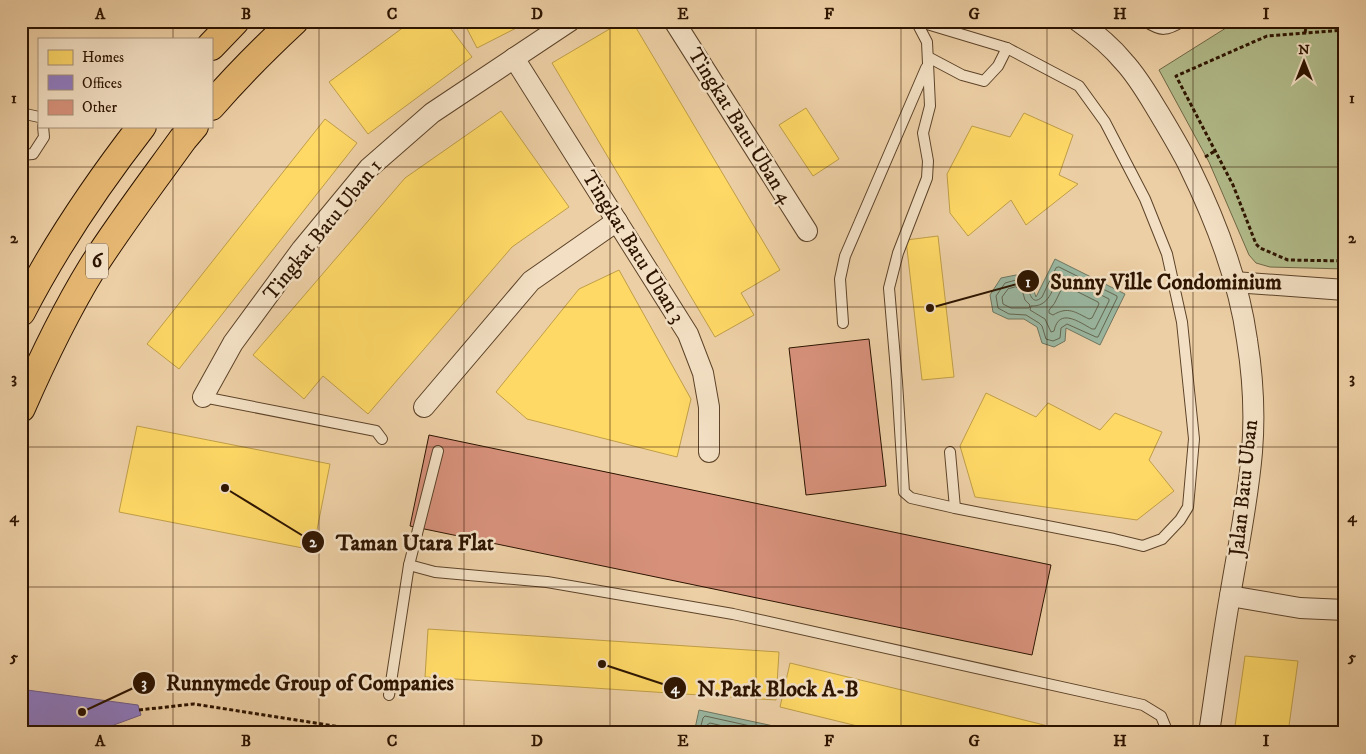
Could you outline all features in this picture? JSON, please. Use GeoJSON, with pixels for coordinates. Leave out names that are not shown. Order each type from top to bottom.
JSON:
{"type":"FeatureCollection","features":[{"type":"Feature","properties":{"kind":"highway"},"geometry":{"type":"LineString","coordinates":[[212,45],[235,21]]}},
{"type":"Feature","properties":{"kind":"highway"},"geometry":{"type":"LineString","coordinates":[[212,105],[294,21]]}},
{"type":"Feature","properties":{"kind":"highway","name":"6"},"geometry":{"type":"LineString","coordinates":[[21,312],[47,265],[100,181],[140,128]]}},
{"type":"Feature","properties":{"kind":"highway","name":"6"},"geometry":{"type":"LineString","coordinates":[[21,408],[62,322],[92,269],[123,221],[192,128]]}},
{"type":"Feature","properties":{"kind":"street","name":"Tingkat Batu Uban 1"},"geometry":{"type":"LineString","coordinates":[[203,397],[233,343],[302,249],[369,168],[432,113],[570,21]]}},
{"type":"Feature","properties":{"kind":"street","name":"Tingkat Batu Uban 4"},"geometry":{"type":"LineString","coordinates":[[674,21],[806,231]]}},
{"type":"Feature","properties":{"kind":"street","name":"Jalan Batu Uban"},"geometry":{"type":"LineString","coordinates":[[1086,24],[1125,62],[1139,80],[1182,152],[1197,182],[1214,224],[1234,282],[1247,340],[1253,404],[1253,435],[1246,501],[1209,733]]}},
{"type":"Feature","properties":{"kind":"street","name":"Tingkat Batu Uban 3"},"geometry":{"type":"LineString","coordinates":[[514,58],[688,334],[703,373],[709,407],[709,452]]}},
{"type":"Feature","properties":{"kind":"street"},"geometry":{"type":"LineString","coordinates":[[424,407],[531,281],[617,221]]}},
{"type":"Feature","properties":{"kind":"street"},"geometry":{"type":"LineString","coordinates":[[1234,282],[1345,290]]}},
{"type":"Feature","properties":{"kind":"street"},"geometry":{"type":"LineString","coordinates":[[1230,596],[1300,608],[1345,610]]}},
{"type":"Feature","properties":{"kind":"lane"},"geometry":{"type":"LineString","coordinates":[[916,21],[1007,48],[1079,86],[1105,122],[1145,199],[1166,254],[1182,322],[1194,439],[1188,507],[1180,520],[1162,539],[1143,546],[955,508],[912,498],[904,492],[889,288],[898,253],[927,178],[928,161],[923,133],[930,106],[927,42],[916,21]]}},
{"type":"Feature","properties":{"kind":"lane"},"geometry":{"type":"LineString","coordinates":[[1145,21],[1154,27],[1164,29],[1172,28],[1183,21]]}},
{"type":"Feature","properties":{"kind":"lane"},"geometry":{"type":"LineString","coordinates":[[928,61],[962,76],[984,82],[998,66],[1007,48]]}},
{"type":"Feature","properties":{"kind":"lane"},"geometry":{"type":"LineString","coordinates":[[843,323],[840,279],[845,256],[928,61]]}},
{"type":"Feature","properties":{"kind":"lane"},"geometry":{"type":"LineString","coordinates":[[21,113],[38,117]]}},
{"type":"Feature","properties":{"kind":"lane"},"geometry":{"type":"LineString","coordinates":[[21,155],[34,154],[44,137],[43,128]]}},
{"type":"Feature","properties":{"kind":"lane"},"geometry":{"type":"LineString","coordinates":[[203,397],[376,431],[382,439]]}},
{"type":"Feature","properties":{"kind":"lane"},"geometry":{"type":"LineString","coordinates":[[390,695],[409,565],[438,451]]}},
{"type":"Feature","properties":{"kind":"lane"},"geometry":{"type":"LineString","coordinates":[[950,452],[955,508]]}},
{"type":"Feature","properties":{"kind":"lane"},"geometry":{"type":"LineString","coordinates":[[409,565],[435,572],[557,584],[733,614],[878,646],[1143,705],[1160,716],[1168,733]]}},
{"type":"Feature","properties":{"kind":"path"},"geometry":{"type":"LineString","coordinates":[[1305,33],[1307,21]]}},
{"type":"Feature","properties":{"kind":"path"},"geometry":{"type":"LineString","coordinates":[[1345,30],[1267,36],[1176,76],[1233,185],[1256,244],[1288,260],[1345,261]]}},
{"type":"Feature","properties":{"kind":"path"},"geometry":{"type":"LineString","coordinates":[[139,710],[194,704],[360,730],[360,733]]}},
{"type":"Feature","properties":{"kind":"shaded area"},"geometry":{"type":"Polygon","coordinates":[[[1237,21],[1345,21],[1345,269],[1270,267],[1256,263],[1249,255],[1209,162],[1159,70],[1237,21]]]}},
{"type":"Feature","properties":{"kind":"water"},"geometry":{"type":"Polygon","coordinates":[[[1055,259],[1125,294],[1100,345],[1066,328],[1065,341],[1054,347],[1042,343],[1037,327],[1024,319],[1008,319],[993,312],[990,295],[1001,278],[1016,275],[1031,282],[1036,297],[1055,259]]]}},
{"type":"Feature","properties":{"kind":"water"},"geometry":{"type":"Polygon","coordinates":[[[699,710],[806,733],[694,733],[699,710]]]}},
{"type":"Feature","properties":{"kind":"building: Homes"},"geometry":{"type":"Polygon","coordinates":[[[412,21],[445,21],[472,57],[368,134],[329,82],[412,21]]]}},
{"type":"Feature","properties":{"kind":"building: Homes"},"geometry":{"type":"Polygon","coordinates":[[[463,21],[530,21],[477,48],[463,21]]]}},
{"type":"Feature","properties":{"kind":"building: Homes"},"geometry":{"type":"Polygon","coordinates":[[[623,21],[632,21],[780,270],[741,293],[754,315],[715,337],[552,63],[623,21]]]}},
{"type":"Feature","properties":{"kind":"building: Homes"},"geometry":{"type":"Polygon","coordinates":[[[806,108],[839,159],[813,176],[779,125],[806,108]]]}},
{"type":"Feature","properties":{"kind":"building: Homes"},"geometry":{"type":"Polygon","coordinates":[[[501,111],[569,207],[512,247],[368,414],[323,376],[304,399],[253,355],[405,178],[501,111]]]}},
{"type":"Feature","properties":{"kind":"building: Homes"},"geometry":{"type":"Polygon","coordinates":[[[1024,113],[1073,135],[1059,175],[1078,184],[1026,225],[1011,200],[968,236],[950,213],[947,174],[972,126],[1010,137],[1024,113]]]}},
{"type":"Feature","properties":{"kind":"building: Homes"},"geometry":{"type":"Polygon","coordinates":[[[325,119],[357,143],[179,369],[147,344],[325,119]]]}},
{"type":"Feature","properties":{"kind":"building: Homes"},"geometry":{"type":"Polygon","coordinates":[[[938,236],[954,377],[922,380],[906,240],[938,236]]]}},
{"type":"Feature","properties":{"kind":"building: Homes"},"geometry":{"type":"Polygon","coordinates":[[[619,270],[691,399],[677,457],[527,419],[496,392],[579,289],[619,270]]]}},
{"type":"Feature","properties":{"kind":"building: Homes"},"geometry":{"type":"Polygon","coordinates":[[[986,393],[1036,417],[1048,403],[1100,430],[1115,413],[1162,432],[1149,460],[1174,491],[1137,520],[975,497],[960,446],[986,393]]]}},
{"type":"Feature","properties":{"kind":"building: Homes"},"geometry":{"type":"Polygon","coordinates":[[[137,426],[330,464],[313,550],[119,512],[137,426]]]}},
{"type":"Feature","properties":{"kind":"building: Homes"},"geometry":{"type":"Polygon","coordinates":[[[428,629],[779,652],[776,700],[425,677],[428,629]]]}},
{"type":"Feature","properties":{"kind":"building: Homes"},"geometry":{"type":"Polygon","coordinates":[[[1245,656],[1298,661],[1288,733],[1234,733],[1245,656]]]}},
{"type":"Feature","properties":{"kind":"building: Homes"},"geometry":{"type":"Polygon","coordinates":[[[790,663],[1076,733],[886,733],[780,707],[790,663]]]}},
{"type":"Feature","properties":{"kind":"building: Offices"},"geometry":{"type":"Polygon","coordinates":[[[27,690],[138,705],[141,715],[92,733],[21,733],[27,690]]]}},
{"type":"Feature","properties":{"kind":"building: Other"},"geometry":{"type":"Polygon","coordinates":[[[869,339],[886,486],[806,495],[789,348],[869,339]]]}},
{"type":"Feature","properties":{"kind":"building: Other"},"geometry":{"type":"Polygon","coordinates":[[[429,435],[1051,565],[1032,655],[410,526],[429,435]]]}},
{"type":"Feature","properties":{"kind":"place","name":"Sunny Ville Condominium"},"geometry":{"type":"Point","coordinates":[930,308]}},
{"type":"Feature","properties":{"kind":"place","name":"Taman Utara Flat"},"geometry":{"type":"Point","coordinates":[225,488]}},
{"type":"Feature","properties":{"kind":"place","name":"N.Park Block A-B"},"geometry":{"type":"Point","coordinates":[602,664]}},
{"type":"Feature","properties":{"kind":"place","name":"Runnymede Group of Companies"},"geometry":{"type":"Point","coordinates":[82,712]}}]}
